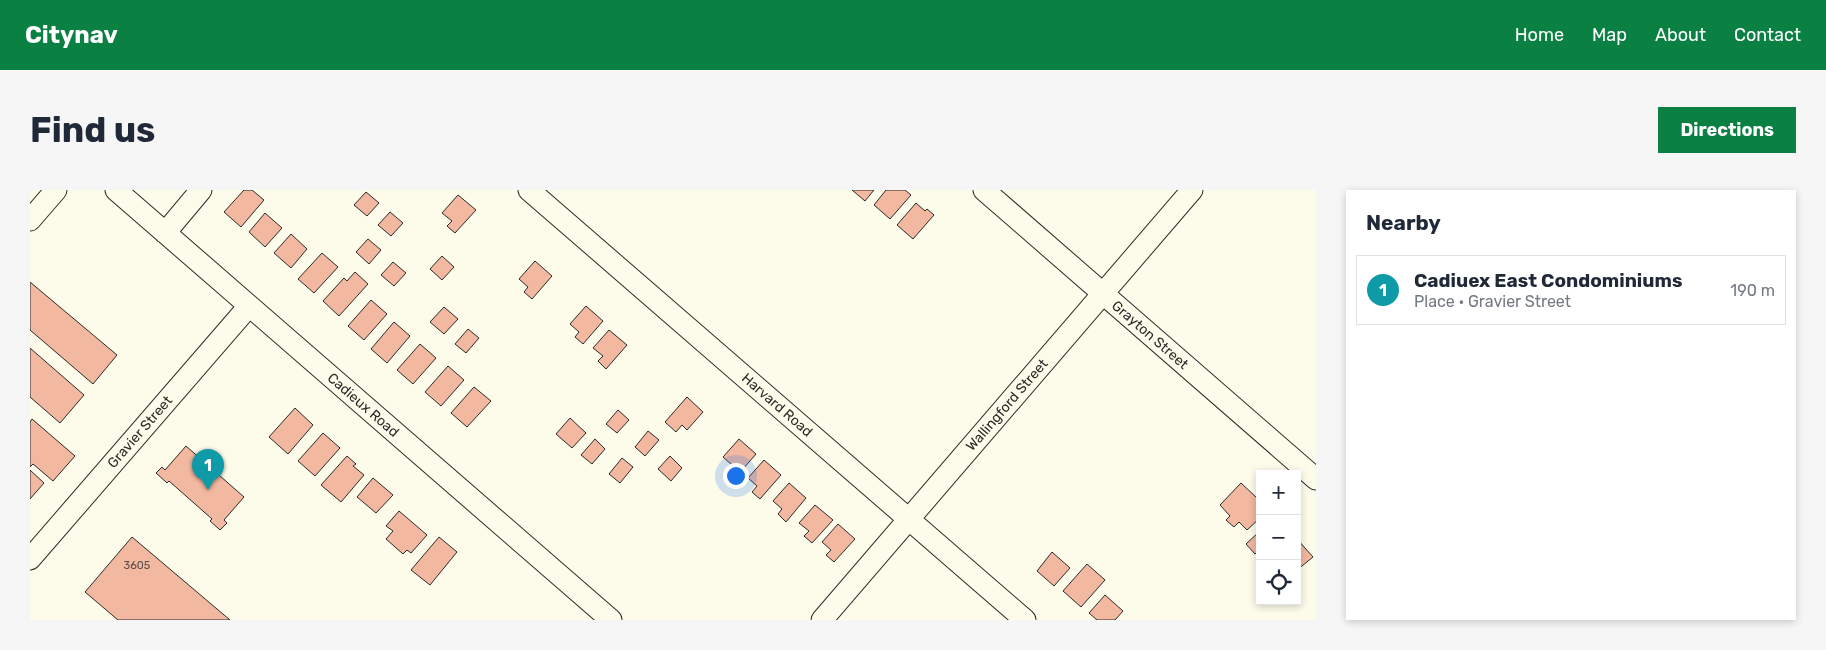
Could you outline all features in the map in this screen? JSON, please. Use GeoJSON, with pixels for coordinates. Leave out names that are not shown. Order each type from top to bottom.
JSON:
{"type":"FeatureCollection","features":[{"type":"Feature","properties":{"kind":"street"},"geometry":{"type":"LineString","coordinates":[[30,220],[56,190]]}},
{"type":"Feature","properties":{"kind":"street","name":"Cadieux Road"},"geometry":{"type":"LineString","coordinates":[[116,190],[611,620]]}},
{"type":"Feature","properties":{"kind":"street"},"geometry":{"type":"LineString","coordinates":[[165,232],[202,190]]}},
{"type":"Feature","properties":{"kind":"street","name":"Harvard Road"},"geometry":{"type":"LineString","coordinates":[[529,190],[1025,620]]}},
{"type":"Feature","properties":{"kind":"street","name":"Grayton Street"},"geometry":{"type":"LineString","coordinates":[[984,190],[1316,479]]}},
{"type":"Feature","properties":{"kind":"street","name":"Wallingford Street"},"geometry":{"type":"LineString","coordinates":[[822,620],[1192,190]]}},
{"type":"Feature","properties":{"kind":"street","name":"Gravier Street"},"geometry":{"type":"LineString","coordinates":[[30,559],[249,306]]}},
{"type":"Feature","properties":{"kind":"building"},"geometry":{"type":"Polygon","coordinates":[[[244,190],[252,190],[264,200],[241,227],[224,212],[244,190]]]}},
{"type":"Feature","properties":{"kind":"building"},"geometry":{"type":"Polygon","coordinates":[[[852,190],[874,190],[865,201],[852,190]]]}},
{"type":"Feature","properties":{"kind":"building"},"geometry":{"type":"Polygon","coordinates":[[[886,190],[905,190],[911,195],[890,219],[874,205],[886,190]]]}},
{"type":"Feature","properties":{"kind":"building"},"geometry":{"type":"Polygon","coordinates":[[[366,192],[379,203],[367,216],[354,205],[366,192]]]}},
{"type":"Feature","properties":{"kind":"building"},"geometry":{"type":"Polygon","coordinates":[[[458,195],[476,210],[455,233],[447,226],[452,221],[442,213],[458,195]]]}},
{"type":"Feature","properties":{"kind":"building"},"geometry":{"type":"Polygon","coordinates":[[[916,203],[925,211],[927,209],[934,215],[913,239],[897,225],[916,203]]]}},
{"type":"Feature","properties":{"kind":"building"},"geometry":{"type":"Polygon","coordinates":[[[390,212],[403,223],[391,236],[378,225],[390,212]]]}},
{"type":"Feature","properties":{"kind":"building"},"geometry":{"type":"Polygon","coordinates":[[[265,213],[282,228],[265,247],[249,232],[265,213]]]}},
{"type":"Feature","properties":{"kind":"building"},"geometry":{"type":"Polygon","coordinates":[[[291,234],[307,249],[291,268],[274,253],[291,234]]]}},
{"type":"Feature","properties":{"kind":"building"},"geometry":{"type":"Polygon","coordinates":[[[368,239],[381,250],[369,264],[356,252],[368,239]]]}},
{"type":"Feature","properties":{"kind":"building"},"geometry":{"type":"Polygon","coordinates":[[[322,253],[338,267],[314,293],[298,279],[322,253]]]}},
{"type":"Feature","properties":{"kind":"building"},"geometry":{"type":"Polygon","coordinates":[[[442,256],[454,267],[442,280],[430,269],[442,256]]]}},
{"type":"Feature","properties":{"kind":"building"},"geometry":{"type":"Polygon","coordinates":[[[535,261],[552,276],[532,299],[524,292],[528,287],[519,279],[535,261]]]}},
{"type":"Feature","properties":{"kind":"building"},"geometry":{"type":"Polygon","coordinates":[[[393,262],[406,273],[394,286],[381,275],[393,262]]]}},
{"type":"Feature","properties":{"kind":"building"},"geometry":{"type":"Polygon","coordinates":[[[355,272],[368,284],[339,316],[323,301],[344,278],[347,281],[355,272]]]}},
{"type":"Feature","properties":{"kind":"building"},"geometry":{"type":"Polygon","coordinates":[[[30,282],[117,355],[93,384],[30,330],[30,282]]]}},
{"type":"Feature","properties":{"kind":"building"},"geometry":{"type":"Polygon","coordinates":[[[371,300],[387,314],[364,340],[348,326],[371,300]]]}},
{"type":"Feature","properties":{"kind":"building"},"geometry":{"type":"Polygon","coordinates":[[[586,306],[603,321],[583,344],[575,337],[579,332],[570,324],[586,306]]]}},
{"type":"Feature","properties":{"kind":"building"},"geometry":{"type":"Polygon","coordinates":[[[444,307],[458,319],[444,334],[430,322],[444,307]]]}},
{"type":"Feature","properties":{"kind":"building"},"geometry":{"type":"Polygon","coordinates":[[[394,322],[410,336],[387,363],[371,349],[394,322]]]}},
{"type":"Feature","properties":{"kind":"building"},"geometry":{"type":"Polygon","coordinates":[[[468,329],[479,338],[466,353],[455,344],[468,329]]]}},
{"type":"Feature","properties":{"kind":"building"},"geometry":{"type":"Polygon","coordinates":[[[609,330],[627,345],[606,369],[598,361],[603,356],[593,348],[609,330]]]}},
{"type":"Feature","properties":{"kind":"building"},"geometry":{"type":"Polygon","coordinates":[[[420,344],[436,358],[413,384],[397,370],[420,344]]]}},
{"type":"Feature","properties":{"kind":"building"},"geometry":{"type":"Polygon","coordinates":[[[30,348],[84,395],[60,423],[30,397],[30,348]]]}},
{"type":"Feature","properties":{"kind":"building"},"geometry":{"type":"Polygon","coordinates":[[[448,366],[464,380],[441,406],[425,392],[448,366]]]}},
{"type":"Feature","properties":{"kind":"building"},"geometry":{"type":"Polygon","coordinates":[[[474,387],[491,401],[467,427],[451,413],[474,387]]]}},
{"type":"Feature","properties":{"kind":"building"},"geometry":{"type":"Polygon","coordinates":[[[687,397],[703,412],[687,430],[682,425],[676,432],[665,422],[687,397]]]}},
{"type":"Feature","properties":{"kind":"building"},"geometry":{"type":"Polygon","coordinates":[[[295,408],[313,425],[288,454],[269,437],[295,408]]]}},
{"type":"Feature","properties":{"kind":"building"},"geometry":{"type":"Polygon","coordinates":[[[618,410],[629,420],[617,433],[606,424],[618,410]]]}},
{"type":"Feature","properties":{"kind":"building"},"geometry":{"type":"Polygon","coordinates":[[[570,418],[586,433],[572,448],[556,434],[570,418]]]}},
{"type":"Feature","properties":{"kind":"building"},"geometry":{"type":"Polygon","coordinates":[[[32,419],[75,456],[53,481],[33,464],[30,467],[30,422],[32,419]]]}},
{"type":"Feature","properties":{"kind":"building"},"geometry":{"type":"Polygon","coordinates":[[[648,431],[659,440],[645,456],[635,447],[648,431]]]}},
{"type":"Feature","properties":{"kind":"building"},"geometry":{"type":"Polygon","coordinates":[[[323,433],[340,448],[315,476],[298,461],[323,433]]]}},
{"type":"Feature","properties":{"kind":"building"},"geometry":{"type":"Polygon","coordinates":[[[595,439],[605,449],[592,464],[581,455],[595,439]]]}},
{"type":"Feature","properties":{"kind":"building"},"geometry":{"type":"Polygon","coordinates":[[[739,439],[756,454],[736,477],[728,470],[732,465],[723,457],[739,439]]]}},
{"type":"Feature","properties":{"kind":"building"},"geometry":{"type":"Polygon","coordinates":[[[186,446],[244,497],[224,520],[227,523],[220,530],[210,521],[212,519],[169,481],[167,483],[156,473],[162,467],[165,470],[186,446]]]}},
{"type":"Feature","properties":{"kind":"building"},"geometry":{"type":"Polygon","coordinates":[[[347,456],[356,464],[353,466],[364,475],[341,502],[321,485],[347,456]]]}},
{"type":"Feature","properties":{"kind":"building"},"geometry":{"type":"Polygon","coordinates":[[[670,456],[682,468],[671,481],[658,469],[670,456]]]}},
{"type":"Feature","properties":{"kind":"building"},"geometry":{"type":"Polygon","coordinates":[[[622,458],[633,467],[620,483],[609,474],[622,458]]]}},
{"type":"Feature","properties":{"kind":"building"},"geometry":{"type":"Polygon","coordinates":[[[764,460],[781,475],[760,499],[752,492],[757,486],[748,478],[764,460]]]}},
{"type":"Feature","properties":{"kind":"building"},"geometry":{"type":"Polygon","coordinates":[[[30,470],[44,483],[30,499],[30,470]]]}},
{"type":"Feature","properties":{"kind":"building"},"geometry":{"type":"Polygon","coordinates":[[[373,478],[393,495],[376,513],[357,497],[373,478]]]}},
{"type":"Feature","properties":{"kind":"building"},"geometry":{"type":"Polygon","coordinates":[[[789,483],[806,498],[786,522],[778,514],[782,509],[773,501],[789,483]]]}},
{"type":"Feature","properties":{"kind":"building"},"geometry":{"type":"Polygon","coordinates":[[[1241,483],[1256,497],[1256,522],[1247,530],[1239,522],[1234,527],[1226,520],[1230,516],[1220,505],[1241,483]]]}},
{"type":"Feature","properties":{"kind":"building"},"geometry":{"type":"Polygon","coordinates":[[[815,505],[833,520],[812,543],[804,536],[809,531],[799,523],[815,505]]]}},
{"type":"Feature","properties":{"kind":"building"},"geometry":{"type":"Polygon","coordinates":[[[399,511],[427,535],[411,553],[407,550],[403,554],[386,539],[393,531],[386,526],[399,511]]]}},
{"type":"Feature","properties":{"kind":"building"},"geometry":{"type":"Polygon","coordinates":[[[838,524],[855,539],[834,562],[826,555],[831,550],[822,542],[838,524]]]}},
{"type":"Feature","properties":{"kind":"building"},"geometry":{"type":"Polygon","coordinates":[[[1256,535],[1255,554],[1246,544],[1256,535]]]}},
{"type":"Feature","properties":{"kind":"building"},"geometry":{"type":"Polygon","coordinates":[[[132,537],[230,620],[118,620],[85,592],[132,537]]]}},
{"type":"Feature","properties":{"kind":"building"},"geometry":{"type":"Polygon","coordinates":[[[439,537],[457,552],[430,585],[411,570],[439,537]]]}},
{"type":"Feature","properties":{"kind":"building"},"geometry":{"type":"Polygon","coordinates":[[[1301,544],[1313,557],[1301,567],[1301,544]]]}},
{"type":"Feature","properties":{"kind":"building"},"geometry":{"type":"Polygon","coordinates":[[[1052,552],[1070,568],[1054,586],[1037,571],[1052,552]]]}},
{"type":"Feature","properties":{"kind":"building"},"geometry":{"type":"Polygon","coordinates":[[[1087,564],[1105,580],[1081,607],[1063,591],[1087,564]]]}},
{"type":"Feature","properties":{"kind":"building"},"geometry":{"type":"Polygon","coordinates":[[[1105,595],[1123,611],[1115,620],[1097,620],[1089,613],[1105,595]]]}},
{"type":"Feature","properties":{"kind":"place","name":"Cadiuex East Condominiums"},"geometry":{"type":"Point","coordinates":[208,490]}}]}
